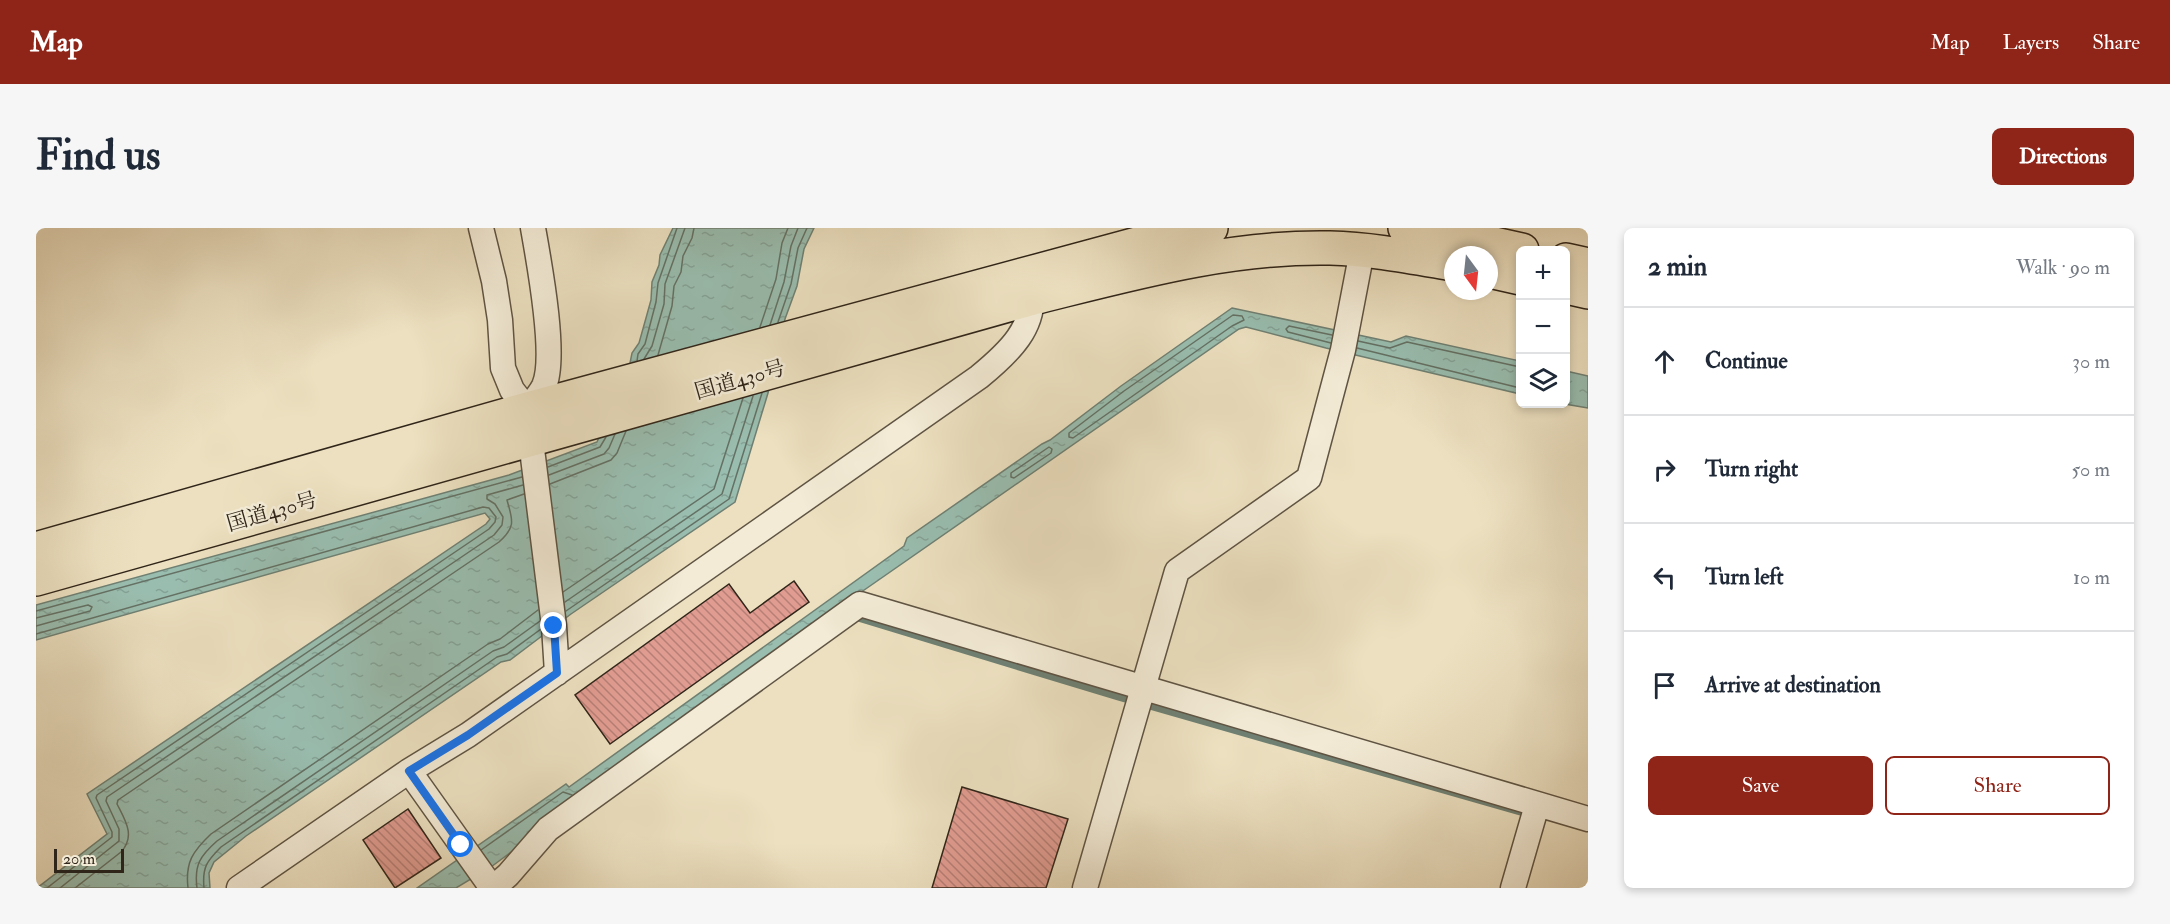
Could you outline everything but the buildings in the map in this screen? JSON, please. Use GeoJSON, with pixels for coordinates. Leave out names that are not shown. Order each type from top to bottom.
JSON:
{"type":"FeatureCollection","features":[{"type":"Feature","properties":{"kind":"highway","name":"国道430号"},"geometry":{"type":"LineString","coordinates":[[36,579],[604,419],[777,356],[1030,286],[1185,231],[1211,228]]}},
{"type":"Feature","properties":{"kind":"highway"},"geometry":{"type":"LineString","coordinates":[[1405,228],[1516,249]]}},
{"type":"Feature","properties":{"kind":"highway","name":"国道430号"},"geometry":{"type":"LineString","coordinates":[[1030,286],[1143,270],[1214,256],[1271,250],[1330,248],[1397,254],[1444,262]]}},
{"type":"Feature","properties":{"kind":"highway"},"geometry":{"type":"LineString","coordinates":[[1570,261],[1588,265]]}},
{"type":"Feature","properties":{"kind":"highway"},"geometry":{"type":"LineString","coordinates":[[1498,273],[1516,277]]}},
{"type":"Feature","properties":{"kind":"highway"},"geometry":{"type":"LineString","coordinates":[[1570,288],[1588,292]]}},
{"type":"Feature","properties":{"kind":"highway","name":"国道430号"},"geometry":{"type":"LineString","coordinates":[[36,549],[530,438],[616,386],[777,356]]}},
{"type":"Feature","properties":{"kind":"street"},"geometry":{"type":"LineString","coordinates":[[481,228],[494,281],[500,320],[503,368],[530,438],[554,626],[557,673]]}},
{"type":"Feature","properties":{"kind":"street"},"geometry":{"type":"LineString","coordinates":[[530,438],[550,362],[533,228]]}},
{"type":"Feature","properties":{"kind":"street"},"geometry":{"type":"LineString","coordinates":[[1085,888],[1177,571],[1309,478],[1345,340],[1362,251]]}},
{"type":"Feature","properties":{"kind":"street"},"geometry":{"type":"LineString","coordinates":[[239,888],[409,771],[468,735],[979,377],[1008,354],[1024,332],[1030,286]]}},
{"type":"Feature","properties":{"kind":"street"},"geometry":{"type":"LineString","coordinates":[[409,771],[490,885],[508,875],[548,829],[860,604],[1140,697],[1535,811],[1588,819]]}},
{"type":"Feature","properties":{"kind":"street"},"geometry":{"type":"LineString","coordinates":[[1513,888],[1535,811]]}},
{"type":"Feature","properties":{"kind":"water"},"geometry":{"type":"Polygon","coordinates":[[[673,228],[814,228],[804,249],[797,286],[785,319],[768,393],[735,502],[571,614],[510,660],[501,662],[246,836],[214,862],[209,873],[210,888],[37,888],[107,834],[87,794],[486,524],[490,519],[485,513],[36,640],[36,605],[509,475],[597,442],[632,353],[639,343],[651,300],[652,282],[659,265],[660,255],[673,228]]]}},
{"type":"Feature","properties":{"kind":"water"},"geometry":{"type":"Polygon","coordinates":[[[1232,308],[1391,342],[1406,336],[1516,360],[1516,393],[1246,327],[1239,329],[847,602],[491,867],[456,888],[417,888],[566,784],[569,787],[904,546],[907,538],[1050,440],[1121,386],[1232,308]]]}},
{"type":"Feature","properties":{"kind":"water"},"geometry":{"type":"Polygon","coordinates":[[[1570,372],[1588,376],[1588,408],[1570,405],[1570,372]]]}},
{"type":"Feature","properties":{"kind":"waterway"},"geometry":{"type":"LineString","coordinates":[[858,618],[1118,697],[1531,815]]}},
{"type":"Feature","properties":{"kind":"route"},"geometry":{"type":"LineString","coordinates":[[461,845],[409,771],[468,735],[557,673],[554,626]]}}]}
